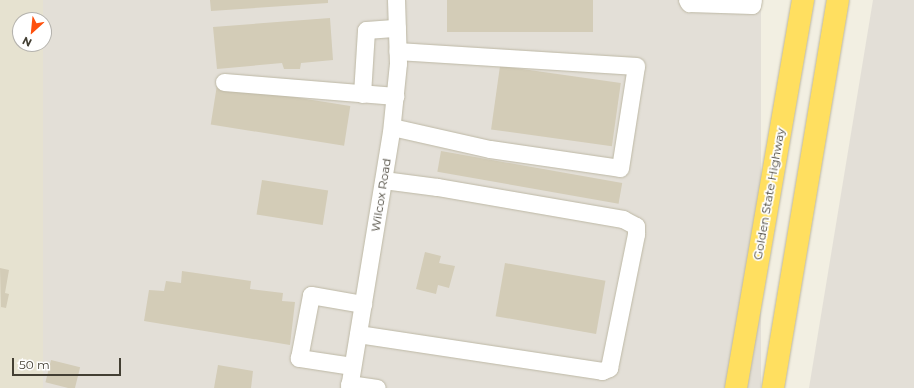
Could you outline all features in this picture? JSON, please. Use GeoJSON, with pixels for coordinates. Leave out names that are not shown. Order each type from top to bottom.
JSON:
{"type":"FeatureCollection","features":[{"type":"Feature","properties":{"kind":"highway","name":"Golden State Highway"},"geometry":{"type":"LineString","coordinates":[[736,388],[803,0]]}},
{"type":"Feature","properties":{"kind":"highway"},"geometry":{"type":"LineString","coordinates":[[773,388],[838,0]]}},
{"type":"Feature","properties":{"kind":"street","name":"Wilcox Road"},"geometry":{"type":"LineString","coordinates":[[349,386],[392,127],[397,51],[396,0]]}},
{"type":"Feature","properties":{"kind":"street"},"geometry":{"type":"LineString","coordinates":[[687,0],[689,3],[752,5],[753,0]]}},
{"type":"Feature","properties":{"kind":"street"},"geometry":{"type":"LineString","coordinates":[[362,94],[366,30],[397,28]]}},
{"type":"Feature","properties":{"kind":"street"},"geometry":{"type":"LineString","coordinates":[[392,127],[490,149],[620,168],[636,66],[397,51]]}},
{"type":"Feature","properties":{"kind":"street"},"geometry":{"type":"LineString","coordinates":[[224,82],[395,96]]}},
{"type":"Feature","properties":{"kind":"street"},"geometry":{"type":"LineString","coordinates":[[358,334],[602,371],[609,368],[636,234],[636,226],[623,219],[437,187],[383,180]]}},
{"type":"Feature","properties":{"kind":"street"},"geometry":{"type":"LineString","coordinates":[[352,366],[299,358],[311,295],[363,304]]}},
{"type":"Feature","properties":{"kind":"street"},"geometry":{"type":"LineString","coordinates":[[349,386],[377,388]]}},
{"type":"Feature","properties":{"kind":"shaded area"},"geometry":{"type":"Polygon","coordinates":[[[0,0],[43,0],[44,12],[12,12],[12,52],[45,52],[56,388],[0,388],[0,0]]]}},
{"type":"Feature","properties":{"kind":"shaded area"},"geometry":{"type":"Polygon","coordinates":[[[43,0],[761,0],[761,388],[43,388],[43,52],[52,52],[52,12],[43,12],[43,0]]]}},
{"type":"Feature","properties":{"kind":"shaded area"},"geometry":{"type":"Polygon","coordinates":[[[873,0],[914,0],[914,388],[809,388],[873,0]]]}},
{"type":"Feature","properties":{"kind":"building"},"geometry":{"type":"Polygon","coordinates":[[[210,0],[328,0],[328,3],[211,11],[210,0]]]}},
{"type":"Feature","properties":{"kind":"building"},"geometry":{"type":"Polygon","coordinates":[[[447,0],[593,0],[593,32],[447,32],[447,0]]]}},
{"type":"Feature","properties":{"kind":"building"},"geometry":{"type":"Polygon","coordinates":[[[330,18],[333,60],[301,63],[300,69],[284,69],[282,63],[217,69],[213,27],[330,18]]]}},
{"type":"Feature","properties":{"kind":"building"},"geometry":{"type":"Polygon","coordinates":[[[500,66],[621,83],[612,146],[491,129],[500,66]]]}},
{"type":"Feature","properties":{"kind":"building"},"geometry":{"type":"Polygon","coordinates":[[[217,85],[350,106],[344,146],[211,125],[217,85]]]}},
{"type":"Feature","properties":{"kind":"building"},"geometry":{"type":"Polygon","coordinates":[[[441,151],[622,183],[619,204],[437,172],[441,151]]]}},
{"type":"Feature","properties":{"kind":"building"},"geometry":{"type":"Polygon","coordinates":[[[262,180],[328,190],[323,225],[257,215],[262,180]]]}},
{"type":"Feature","properties":{"kind":"building"},"geometry":{"type":"Polygon","coordinates":[[[425,252],[441,256],[439,263],[455,266],[449,288],[438,285],[436,294],[416,289],[425,252]]]}},
{"type":"Feature","properties":{"kind":"building"},"geometry":{"type":"Polygon","coordinates":[[[505,263],[605,281],[596,334],[496,316],[505,263]]]}},
{"type":"Feature","properties":{"kind":"building"},"geometry":{"type":"Polygon","coordinates":[[[0,268],[9,270],[5,293],[9,294],[6,308],[1,307],[1,311],[0,268]]]}},
{"type":"Feature","properties":{"kind":"building"},"geometry":{"type":"Polygon","coordinates":[[[182,271],[251,281],[250,289],[283,293],[282,301],[295,302],[290,345],[144,321],[149,290],[164,291],[166,281],[181,283],[182,271]]]}},
{"type":"Feature","properties":{"kind":"building"},"geometry":{"type":"Polygon","coordinates":[[[51,360],[80,367],[75,388],[68,388],[45,382],[51,360]]]}},
{"type":"Feature","properties":{"kind":"building"},"geometry":{"type":"Polygon","coordinates":[[[218,365],[253,371],[251,388],[214,388],[218,365]]]}}]}
